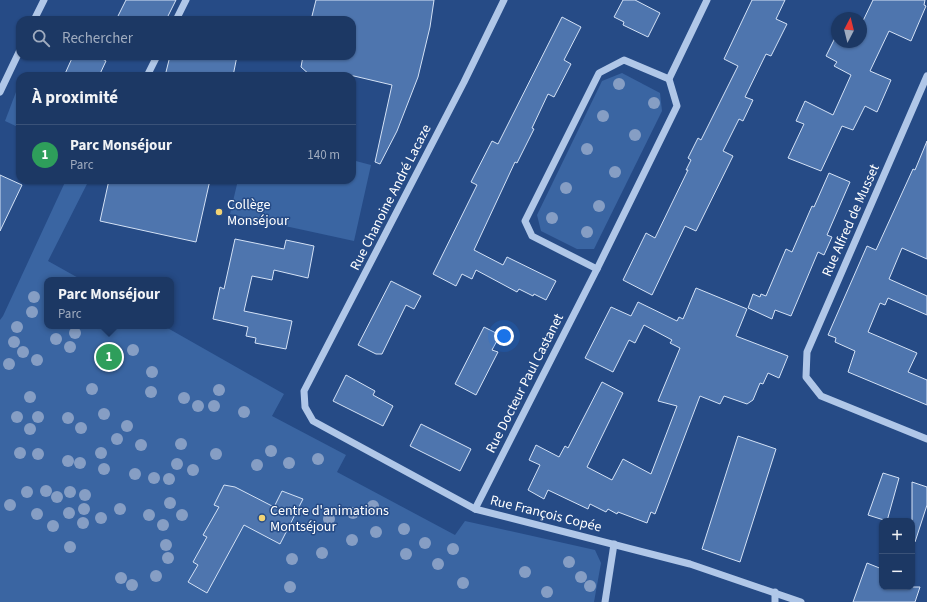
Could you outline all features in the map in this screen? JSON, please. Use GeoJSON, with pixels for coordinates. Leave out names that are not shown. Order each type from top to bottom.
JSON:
{"type":"FeatureCollection","features":[{"type":"Feature","properties":{"kind":"street"},"geometry":{"type":"LineString","coordinates":[[36,16],[44,0]]}},
{"type":"Feature","properties":{"kind":"street"},"geometry":{"type":"LineString","coordinates":[[178,16],[186,0]]}},
{"type":"Feature","properties":{"kind":"street","name":"Rue Chanoine André Lacaze"},"geometry":{"type":"LineString","coordinates":[[305,407],[304,392],[464,82],[504,0]]}},
{"type":"Feature","properties":{"kind":"street"},"geometry":{"type":"LineString","coordinates":[[597,269],[532,236],[525,221],[599,72],[624,60],[669,79],[707,0]]}},
{"type":"Feature","properties":{"kind":"street"},"geometry":{"type":"LineString","coordinates":[[0,92],[16,58]]}},
{"type":"Feature","properties":{"kind":"street"},"geometry":{"type":"LineString","coordinates":[[149,72],[155,60]]}},
{"type":"Feature","properties":{"kind":"street","name":"Rue Alfred de Musset"},"geometry":{"type":"LineString","coordinates":[[927,76],[807,352],[806,377],[822,396],[927,439]]}},
{"type":"Feature","properties":{"kind":"street","name":"Rue Docteur Paul Castanet"},"geometry":{"type":"LineString","coordinates":[[475,508],[597,269],[677,106],[669,79]]}},
{"type":"Feature","properties":{"kind":"street","name":"Rue François Copée"},"geometry":{"type":"LineString","coordinates":[[305,407],[313,421],[475,508],[690,564],[801,602]]}},
{"type":"Feature","properties":{"kind":"street"},"geometry":{"type":"LineString","coordinates":[[604,602],[614,544]]}},
{"type":"Feature","properties":{"kind":"street"},"geometry":{"type":"LineString","coordinates":[[775,592],[775,602]]}},
{"type":"Feature","properties":{"kind":"shaded area"},"geometry":{"type":"Polygon","coordinates":[[[622,73],[660,93],[662,111],[594,249],[577,249],[541,231],[537,215],[602,81],[622,73]]]}},
{"type":"Feature","properties":{"kind":"shaded area"},"geometry":{"type":"Polygon","coordinates":[[[16,92],[16,126],[5,121],[16,92]]]}},
{"type":"Feature","properties":{"kind":"shaded area"},"geometry":{"type":"Polygon","coordinates":[[[356,161],[371,165],[354,241],[230,214],[237,184],[356,184],[356,161]]]}},
{"type":"Feature","properties":{"kind":"shaded area"},"geometry":{"type":"Polygon","coordinates":[[[64,184],[87,184],[48,261],[77,277],[44,277],[44,329],[169,329],[284,394],[272,416],[346,455],[337,472],[455,535],[465,521],[595,550],[601,563],[594,602],[0,602],[0,320],[64,184]]]}},
{"type":"Feature","properties":{"kind":"building"},"geometry":{"type":"Polygon","coordinates":[[[126,0],[176,0],[168,16],[118,16],[126,0]]]}},
{"type":"Feature","properties":{"kind":"building"},"geometry":{"type":"Polygon","coordinates":[[[316,0],[434,0],[430,27],[418,77],[397,131],[380,164],[375,162],[392,85],[356,76],[356,72],[307,72],[301,67],[302,60],[356,60],[356,16],[312,16],[316,0]]]}},
{"type":"Feature","properties":{"kind":"building"},"geometry":{"type":"Polygon","coordinates":[[[623,0],[635,0],[660,13],[648,37],[623,25],[624,22],[614,17],[623,0]]]}},
{"type":"Feature","properties":{"kind":"building"},"geometry":{"type":"Polygon","coordinates":[[[752,0],[785,0],[776,19],[787,24],[771,56],[766,54],[745,97],[753,100],[743,121],[739,119],[723,151],[733,156],[696,231],[685,226],[652,295],[623,280],[646,233],[655,238],[688,170],[686,170],[691,160],[688,158],[698,138],[701,140],[738,66],[724,59],[752,0]]]}},
{"type":"Feature","properties":{"kind":"building"},"geometry":{"type":"Polygon","coordinates":[[[873,0],[925,0],[924,5],[926,6],[911,41],[889,31],[870,71],[891,80],[877,112],[865,106],[853,130],[842,126],[821,171],[788,158],[804,124],[796,121],[805,101],[833,115],[851,75],[834,66],[837,62],[826,56],[831,46],[831,48],[867,48],[867,12],[873,0]]]}},
{"type":"Feature","properties":{"kind":"building"},"geometry":{"type":"Polygon","coordinates":[[[562,17],[581,27],[564,60],[571,64],[554,97],[548,94],[532,128],[534,129],[517,163],[515,162],[474,250],[503,265],[507,257],[556,281],[546,300],[534,294],[533,296],[519,289],[517,292],[476,270],[472,279],[462,274],[456,286],[433,274],[477,185],[471,182],[492,141],[498,144],[562,17]]]}},
{"type":"Feature","properties":{"kind":"building"},"geometry":{"type":"Polygon","coordinates":[[[71,60],[106,61],[101,72],[66,72],[71,60]]]}},
{"type":"Feature","properties":{"kind":"building"},"geometry":{"type":"Polygon","coordinates":[[[169,60],[236,60],[234,72],[166,72],[169,60]]]}},
{"type":"Feature","properties":{"kind":"building"},"geometry":{"type":"Polygon","coordinates":[[[927,141],[927,259],[902,248],[889,279],[927,296],[927,315],[888,298],[885,305],[880,303],[868,332],[917,353],[908,372],[927,380],[927,405],[848,372],[855,351],[835,342],[836,338],[828,335],[867,246],[876,250],[913,169],[915,170],[927,141]]]}},
{"type":"Feature","properties":{"kind":"building"},"geometry":{"type":"Polygon","coordinates":[[[829,173],[850,182],[827,235],[832,237],[824,255],[818,252],[791,316],[775,310],[772,319],[748,308],[753,294],[760,297],[761,294],[766,296],[786,249],[792,252],[812,206],[814,207],[829,173]]]}},
{"type":"Feature","properties":{"kind":"building"},"geometry":{"type":"Polygon","coordinates":[[[0,175],[16,182],[16,184],[22,185],[0,231],[0,175]]]}},
{"type":"Feature","properties":{"kind":"building"},"geometry":{"type":"Polygon","coordinates":[[[108,184],[209,184],[196,242],[100,221],[108,184]]]}},
{"type":"Feature","properties":{"kind":"building"},"geometry":{"type":"Polygon","coordinates":[[[235,239],[284,249],[286,240],[314,246],[308,278],[274,270],[272,280],[252,276],[244,311],[292,321],[286,349],[255,343],[256,338],[246,336],[248,327],[213,319],[220,287],[224,289],[235,239]]]}},
{"type":"Feature","properties":{"kind":"building"},"geometry":{"type":"Polygon","coordinates":[[[391,281],[421,296],[414,309],[406,305],[382,354],[376,354],[358,345],[391,281]]]}},
{"type":"Feature","properties":{"kind":"building"},"geometry":{"type":"Polygon","coordinates":[[[696,288],[747,309],[736,336],[788,356],[779,378],[768,373],[763,384],[760,383],[753,400],[747,404],[724,396],[720,404],[700,396],[655,514],[651,512],[647,523],[618,512],[617,514],[608,509],[606,512],[590,504],[588,509],[548,490],[544,499],[528,490],[540,465],[529,460],[536,445],[559,457],[565,446],[568,448],[602,382],[623,393],[587,467],[612,480],[623,459],[651,474],[677,406],[658,401],[680,348],[670,343],[672,340],[644,325],[635,343],[629,340],[613,372],[585,358],[611,307],[631,316],[638,302],[677,321],[679,317],[683,319],[696,288]]]}},
{"type":"Feature","properties":{"kind":"building"},"geometry":{"type":"Polygon","coordinates":[[[484,327],[500,335],[492,350],[498,352],[476,395],[455,384],[484,327]]]}},
{"type":"Feature","properties":{"kind":"building"},"geometry":{"type":"Polygon","coordinates":[[[346,375],[375,391],[373,395],[393,406],[383,426],[333,401],[346,375]]]}},
{"type":"Feature","properties":{"kind":"building"},"geometry":{"type":"Polygon","coordinates":[[[421,424],[471,449],[460,471],[410,446],[421,424]]]}},
{"type":"Feature","properties":{"kind":"building"},"geometry":{"type":"Polygon","coordinates":[[[738,436],[776,449],[740,562],[702,549],[738,436]]]}},
{"type":"Feature","properties":{"kind":"building"},"geometry":{"type":"Polygon","coordinates":[[[883,473],[899,478],[888,518],[879,518],[868,515],[883,473]]]}},
{"type":"Feature","properties":{"kind":"building"},"geometry":{"type":"Polygon","coordinates":[[[912,482],[927,487],[927,505],[915,542],[915,518],[912,518],[912,482]]]}},
{"type":"Feature","properties":{"kind":"building"},"geometry":{"type":"Polygon","coordinates":[[[224,485],[235,487],[274,507],[282,491],[303,499],[280,544],[244,525],[207,593],[188,582],[198,565],[193,562],[207,537],[203,535],[219,507],[214,505],[224,485]]]}},
{"type":"Feature","properties":{"kind":"building"},"geometry":{"type":"Polygon","coordinates":[[[867,563],[879,568],[879,590],[915,590],[915,587],[920,587],[915,602],[853,602],[867,563]]]}},
{"type":"Feature","properties":{"kind":"place","name":"Collège Monséjour"},"geometry":{"type":"Point","coordinates":[219,212]}},
{"type":"Feature","properties":{"kind":"place","name":"Parc Monséjour"},"geometry":{"type":"Point","coordinates":[109,357]}},
{"type":"Feature","properties":{"kind":"place","name":"Centre d'animations Montséjour"},"geometry":{"type":"Point","coordinates":[262,518]}}]}
